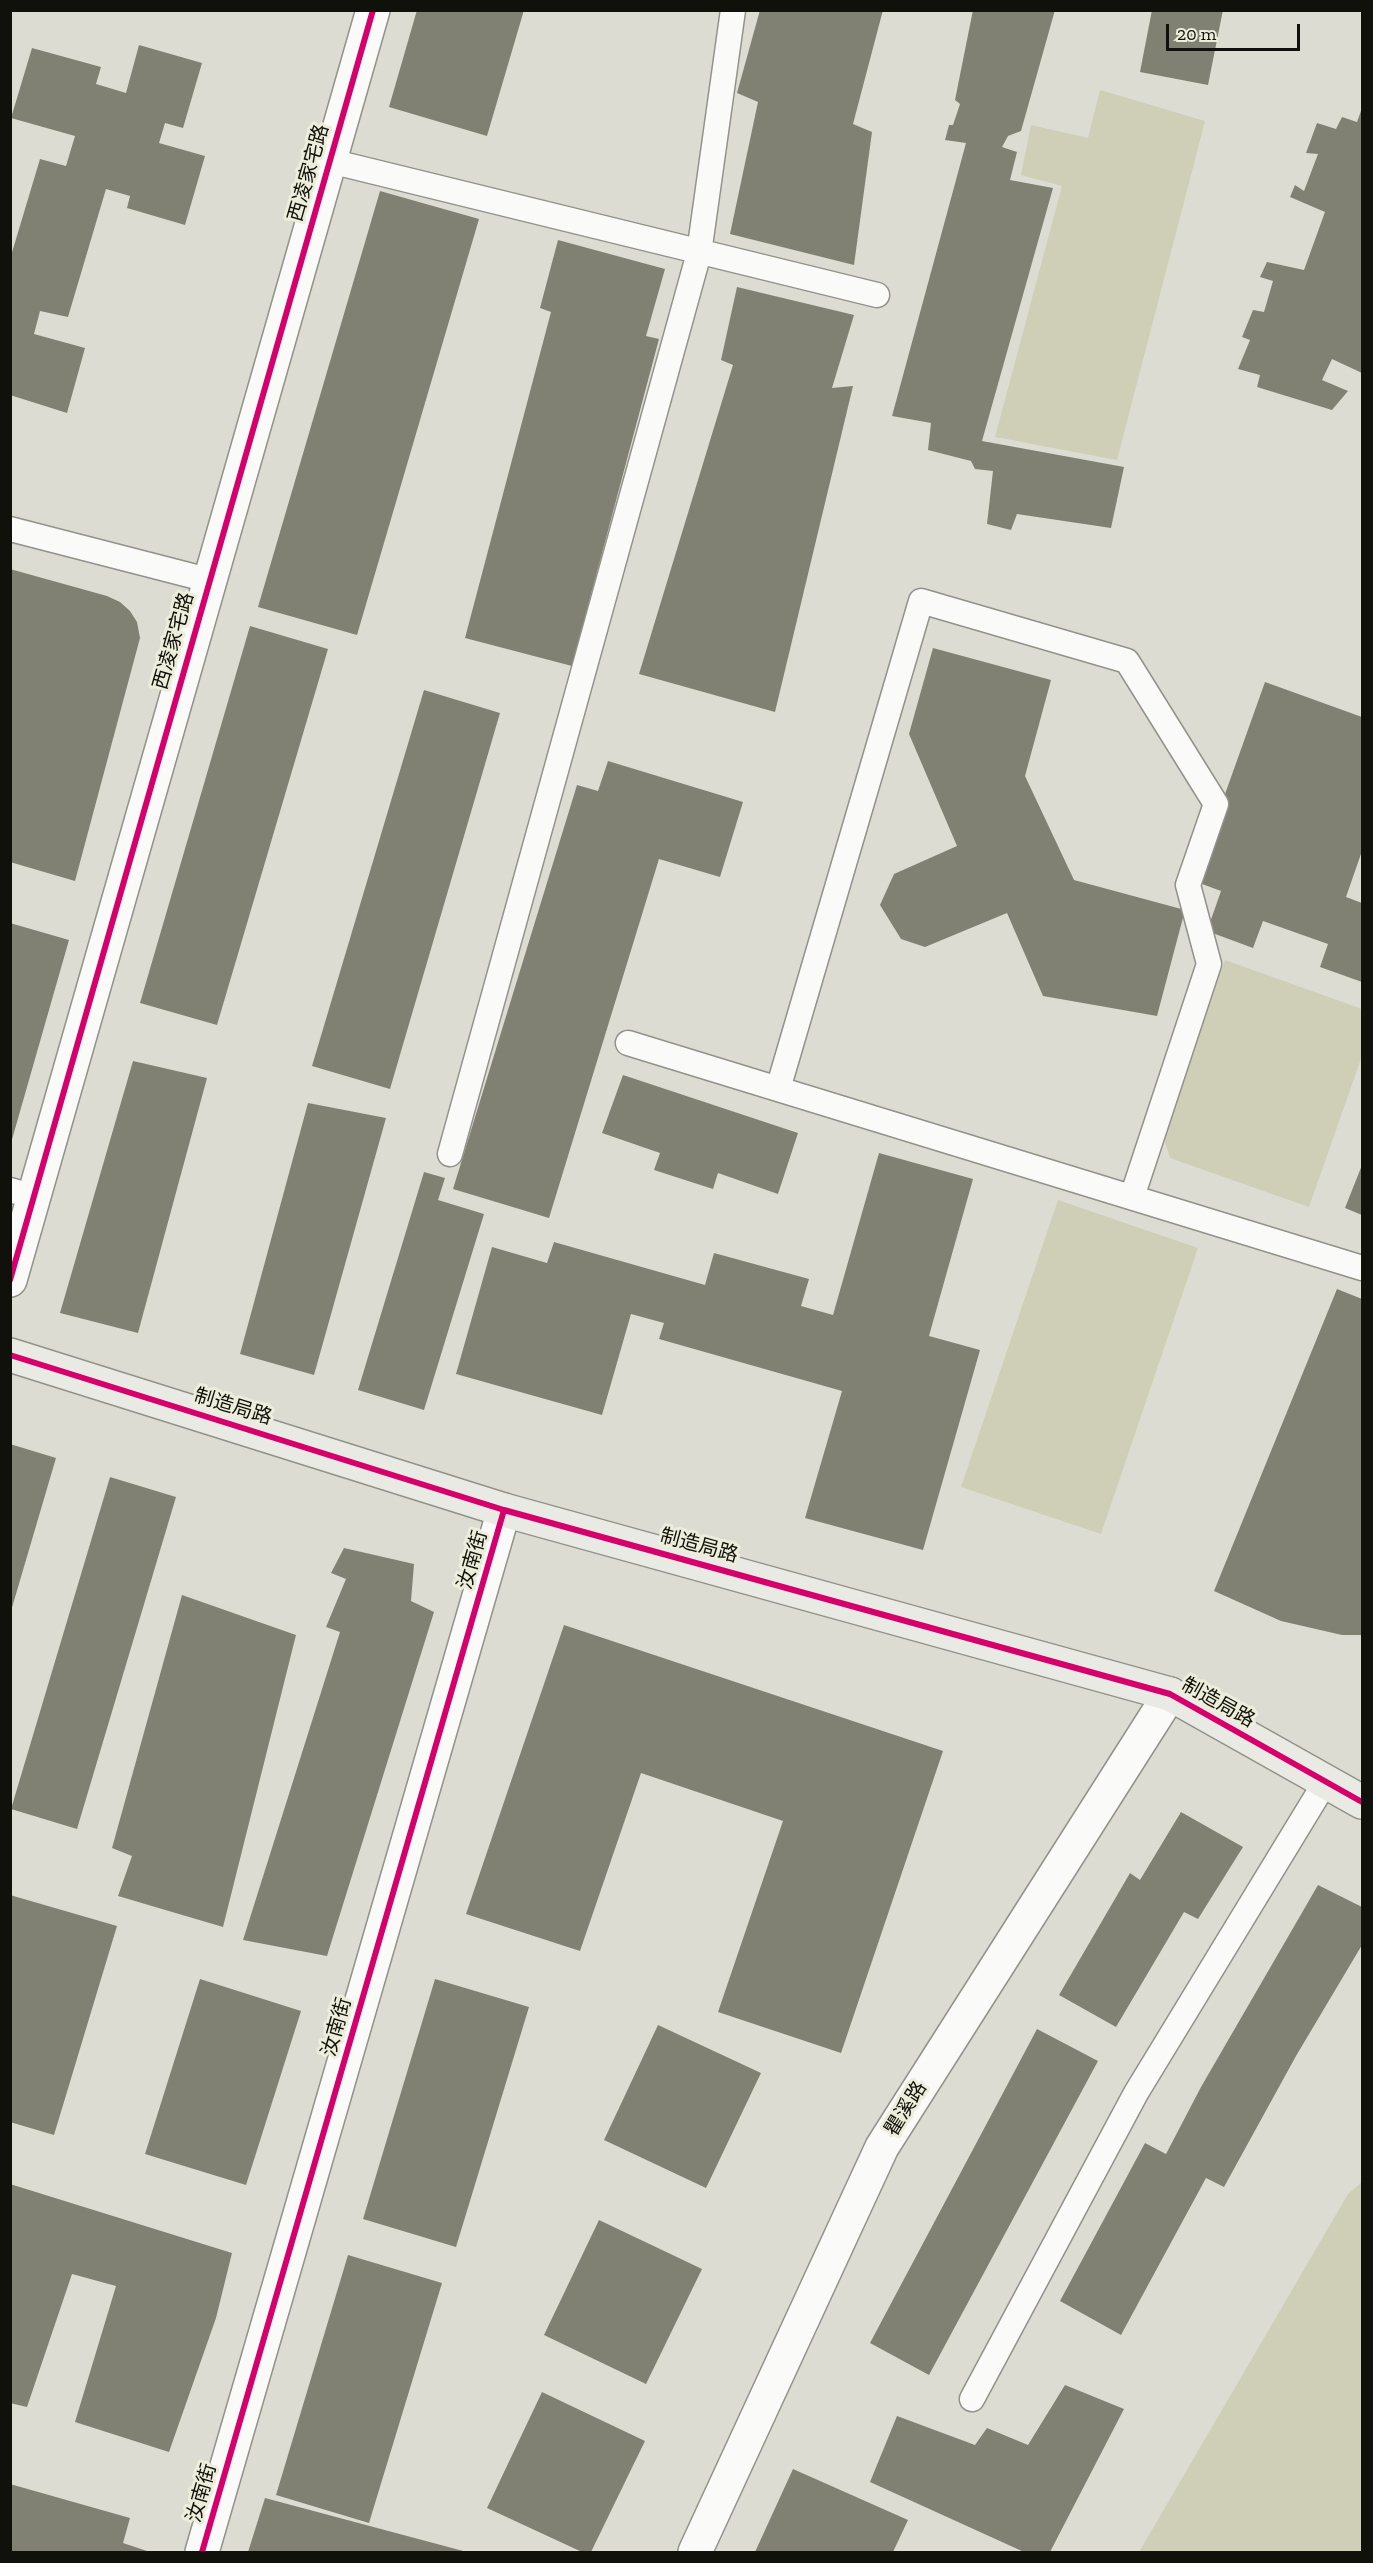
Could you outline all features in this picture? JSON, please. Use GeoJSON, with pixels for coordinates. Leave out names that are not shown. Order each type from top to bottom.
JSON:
{"type":"FeatureCollection","features":[{"type":"Feature","properties":{"kind":"street","name":"西凌家宅路"},"geometry":{"type":"LineString","coordinates":[[10,1280],[22,1193],[208,580],[373,10]]}},
{"type":"Feature","properties":{"kind":"street","name":"制造局路"},"geometry":{"type":"LineString","coordinates":[[10,1355],[504,1510],[1170,1694],[1362,1802]]}},
{"type":"Feature","properties":{"kind":"street","name":"汝南街"},"geometry":{"type":"LineString","coordinates":[[202,2553],[504,1510]]}},
{"type":"Feature","properties":{"kind":"street","name":"瞿溪路"},"geometry":{"type":"LineString","coordinates":[[695,2553],[882,2147],[1170,1694]]}},
{"type":"Feature","properties":{"kind":"lane"},"geometry":{"type":"LineString","coordinates":[[450,1154],[699,252],[733,10]]}},
{"type":"Feature","properties":{"kind":"lane"},"geometry":{"type":"LineString","coordinates":[[330,161],[877,295]]}},
{"type":"Feature","properties":{"kind":"lane"},"geometry":{"type":"LineString","coordinates":[[10,529],[208,580]]}},
{"type":"Feature","properties":{"kind":"lane"},"geometry":{"type":"LineString","coordinates":[[778,1089],[921,601],[1127,661],[1216,804],[1188,885],[1209,964],[1132,1197]]}},
{"type":"Feature","properties":{"kind":"lane"},"geometry":{"type":"LineString","coordinates":[[628,1043],[1362,1268]]}},
{"type":"Feature","properties":{"kind":"lane"},"geometry":{"type":"LineString","coordinates":[[972,2399],[1136,2093],[1326,1781]]}},
{"type":"Feature","properties":{"kind":"green space"},"geometry":{"type":"Polygon","coordinates":[[[1100,90],[1205,121],[1117,460],[995,437],[1062,186],[1021,175],[1031,125],[1088,138],[1100,90]]]}},
{"type":"Feature","properties":{"kind":"green space"},"geometry":{"type":"Polygon","coordinates":[[[1225,960],[1362,1009],[1362,1056],[1309,1207],[1170,1158],[1163,1135],[1225,960]]]}},
{"type":"Feature","properties":{"kind":"green space"},"geometry":{"type":"Polygon","coordinates":[[[1058,1200],[1198,1248],[1101,1534],[961,1487],[1058,1200]]]}},
{"type":"Feature","properties":{"kind":"green space"},"geometry":{"type":"Polygon","coordinates":[[[1362,2182],[1362,2552],[1139,2552],[1348,2194],[1362,2182]]]}},
{"type":"Feature","properties":{"kind":"building"},"geometry":{"type":"Polygon","coordinates":[[[417,10],[524,10],[487,136],[389,107],[417,10]]]}},
{"type":"Feature","properties":{"kind":"building"},"geometry":{"type":"Polygon","coordinates":[[[760,10],[883,10],[853,124],[872,132],[854,265],[730,234],[758,102],[737,93],[760,10]]]}},
{"type":"Feature","properties":{"kind":"building"},"geometry":{"type":"Polygon","coordinates":[[[973,10],[1055,10],[1021,131],[1008,136],[1002,147],[1017,152],[1010,180],[1053,188],[982,441],[1124,467],[1111,528],[1017,514],[1011,530],[987,524],[993,471],[975,469],[971,461],[928,450],[931,423],[892,416],[966,143],[945,140],[949,125],[953,125],[960,104],[955,100],[973,10]]]}},
{"type":"Feature","properties":{"kind":"building"},"geometry":{"type":"Polygon","coordinates":[[[1152,10],[1223,10],[1208,85],[1140,72],[1152,10]]]}},
{"type":"Feature","properties":{"kind":"building"},"geometry":{"type":"Polygon","coordinates":[[[139,45],[202,63],[183,128],[165,123],[159,143],[205,156],[185,225],[127,208],[130,196],[106,189],[68,317],[40,311],[34,334],[85,348],[67,413],[10,395],[10,259],[40,159],[66,166],[75,136],[11,118],[32,48],[101,67],[96,84],[126,93],[139,45]]]}},
{"type":"Feature","properties":{"kind":"building"},"geometry":{"type":"Polygon","coordinates":[[[1362,108],[1362,373],[1332,359],[1322,380],[1348,391],[1332,410],[1257,387],[1260,375],[1238,369],[1250,340],[1242,337],[1253,310],[1264,312],[1273,281],[1260,277],[1267,262],[1304,270],[1325,212],[1290,197],[1295,185],[1304,191],[1318,154],[1306,153],[1317,123],[1336,129],[1342,117],[1357,122],[1362,108]]]}},
{"type":"Feature","properties":{"kind":"building"},"geometry":{"type":"Polygon","coordinates":[[[380,191],[479,219],[357,635],[258,607],[380,191]]]}},
{"type":"Feature","properties":{"kind":"building"},"geometry":{"type":"Polygon","coordinates":[[[558,240],[665,269],[646,336],[659,339],[572,666],[465,638],[551,312],[540,308],[558,240]]]}},
{"type":"Feature","properties":{"kind":"building"},"geometry":{"type":"Polygon","coordinates":[[[737,287],[854,315],[832,388],[853,386],[775,712],[639,674],[733,365],[721,360],[737,287]]]}},
{"type":"Feature","properties":{"kind":"building"},"geometry":{"type":"Polygon","coordinates":[[[10,569],[107,596],[120,602],[137,622],[140,638],[75,881],[10,862],[10,569]]]}},
{"type":"Feature","properties":{"kind":"building"},"geometry":{"type":"Polygon","coordinates":[[[250,626],[328,649],[217,1025],[140,1003],[250,626]]]}},
{"type":"Feature","properties":{"kind":"building"},"geometry":{"type":"Polygon","coordinates":[[[933,648],[1051,680],[1025,776],[1074,880],[1185,910],[1157,1016],[1043,996],[1007,913],[925,947],[901,939],[880,905],[894,874],[957,846],[909,734],[933,648]]]}},
{"type":"Feature","properties":{"kind":"building"},"geometry":{"type":"Polygon","coordinates":[[[1265,682],[1362,717],[1362,851],[1346,897],[1362,903],[1362,982],[1320,967],[1328,944],[1263,921],[1253,948],[1207,931],[1221,891],[1194,881],[1265,682]]]}},
{"type":"Feature","properties":{"kind":"building"},"geometry":{"type":"Polygon","coordinates":[[[424,690],[500,713],[390,1089],[312,1066],[424,690]]]}},
{"type":"Feature","properties":{"kind":"building"},"geometry":{"type":"Polygon","coordinates":[[[608,761],[743,802],[720,877],[659,859],[549,1218],[453,1189],[577,785],[598,791],[608,761]]]}},
{"type":"Feature","properties":{"kind":"building"},"geometry":{"type":"Polygon","coordinates":[[[10,923],[69,940],[11,1143],[10,1143],[10,923]]]}},
{"type":"Feature","properties":{"kind":"building"},"geometry":{"type":"Polygon","coordinates":[[[133,1061],[207,1078],[138,1333],[60,1313],[133,1061]]]}},
{"type":"Feature","properties":{"kind":"building"},"geometry":{"type":"Polygon","coordinates":[[[623,1075],[798,1133],[778,1194],[718,1173],[713,1189],[654,1170],[660,1153],[602,1133],[623,1075]]]}},
{"type":"Feature","properties":{"kind":"building"},"geometry":{"type":"Polygon","coordinates":[[[308,1103],[386,1118],[314,1375],[240,1354],[308,1103]]]}},
{"type":"Feature","properties":{"kind":"building"},"geometry":{"type":"Polygon","coordinates":[[[879,1153],[973,1179],[929,1336],[980,1350],[923,1550],[805,1518],[842,1391],[659,1339],[664,1323],[631,1314],[602,1415],[456,1374],[492,1247],[547,1263],[554,1242],[705,1285],[714,1253],[809,1279],[801,1306],[833,1315],[879,1153]]]}},
{"type":"Feature","properties":{"kind":"building"},"geometry":{"type":"Polygon","coordinates":[[[1362,1165],[1362,1215],[1345,1208],[1362,1165]]]}},
{"type":"Feature","properties":{"kind":"building"},"geometry":{"type":"Polygon","coordinates":[[[424,1172],[445,1178],[438,1200],[484,1214],[424,1410],[358,1390],[424,1172]]]}},
{"type":"Feature","properties":{"kind":"building"},"geometry":{"type":"Polygon","coordinates":[[[1337,1289],[1362,1299],[1362,1635],[1342,1635],[1281,1621],[1214,1591],[1337,1289]]]}},
{"type":"Feature","properties":{"kind":"building"},"geometry":{"type":"Polygon","coordinates":[[[10,1444],[56,1458],[11,1611],[10,1611],[10,1444]]]}},
{"type":"Feature","properties":{"kind":"building"},"geometry":{"type":"Polygon","coordinates":[[[110,1477],[176,1497],[77,1829],[11,1809],[110,1477]]]}},
{"type":"Feature","properties":{"kind":"building"},"geometry":{"type":"Polygon","coordinates":[[[344,1548],[414,1564],[411,1601],[434,1612],[327,1956],[243,1940],[340,1632],[326,1627],[346,1579],[331,1573],[344,1548]]]}},
{"type":"Feature","properties":{"kind":"building"},"geometry":{"type":"Polygon","coordinates":[[[182,1595],[296,1635],[223,1927],[118,1896],[132,1856],[112,1848],[182,1595]]]}},
{"type":"Feature","properties":{"kind":"building"},"geometry":{"type":"Polygon","coordinates":[[[564,1625],[943,1751],[841,2053],[718,2012],[783,1821],[641,1773],[580,1951],[466,1914],[564,1625]]]}},
{"type":"Feature","properties":{"kind":"building"},"geometry":{"type":"Polygon","coordinates":[[[1181,1812],[1243,1847],[1198,1919],[1184,1912],[1116,2027],[1059,1995],[1130,1873],[1140,1880],[1181,1812]]]}},
{"type":"Feature","properties":{"kind":"building"},"geometry":{"type":"Polygon","coordinates":[[[1318,1885],[1362,1907],[1362,1945],[1296,2056],[1224,2187],[1206,2178],[1121,2335],[1060,2301],[1145,2143],[1166,2154],[1201,2087],[1318,1885]]]}},
{"type":"Feature","properties":{"kind":"building"},"geometry":{"type":"Polygon","coordinates":[[[10,1895],[117,1926],[54,2135],[10,2122],[10,1895]]]}},
{"type":"Feature","properties":{"kind":"building"},"geometry":{"type":"Polygon","coordinates":[[[200,1979],[301,2011],[246,2185],[145,2154],[200,1979]]]}},
{"type":"Feature","properties":{"kind":"building"},"geometry":{"type":"Polygon","coordinates":[[[435,1979],[529,2007],[456,2247],[363,2219],[435,1979]]]}},
{"type":"Feature","properties":{"kind":"building"},"geometry":{"type":"Polygon","coordinates":[[[658,2025],[761,2073],[706,2188],[604,2140],[658,2025]]]}},
{"type":"Feature","properties":{"kind":"building"},"geometry":{"type":"Polygon","coordinates":[[[1037,2029],[1098,2061],[929,2375],[870,2343],[1037,2029]]]}},
{"type":"Feature","properties":{"kind":"building"},"geometry":{"type":"Polygon","coordinates":[[[10,2184],[232,2253],[216,2318],[169,2452],[75,2422],[116,2286],[72,2274],[27,2407],[10,2403],[10,2184]]]}},
{"type":"Feature","properties":{"kind":"building"},"geometry":{"type":"Polygon","coordinates":[[[599,2220],[702,2269],[646,2384],[544,2335],[599,2220]]]}},
{"type":"Feature","properties":{"kind":"building"},"geometry":{"type":"Polygon","coordinates":[[[348,2255],[442,2283],[369,2523],[276,2495],[348,2255]]]}},
{"type":"Feature","properties":{"kind":"building"},"geometry":{"type":"Polygon","coordinates":[[[1065,2385],[1124,2409],[1050,2552],[1024,2552],[870,2482],[897,2416],[975,2445],[987,2428],[1028,2445],[1065,2385]]]}},
{"type":"Feature","properties":{"kind":"building"},"geometry":{"type":"Polygon","coordinates":[[[542,2392],[645,2441],[591,2552],[582,2552],[487,2508],[542,2392]]]}},
{"type":"Feature","properties":{"kind":"building"},"geometry":{"type":"Polygon","coordinates":[[[793,2469],[908,2520],[893,2552],[755,2552],[793,2469]]]}},
{"type":"Feature","properties":{"kind":"building"},"geometry":{"type":"Polygon","coordinates":[[[10,2484],[130,2518],[123,2543],[147,2552],[10,2552],[10,2484]]]}},
{"type":"Feature","properties":{"kind":"building"},"geometry":{"type":"Polygon","coordinates":[[[265,2498],[467,2552],[248,2552],[265,2498]]]}},
{"type":"Feature","properties":{"kind":"cycle path"},"geometry":{"type":"LineString","coordinates":[[10,1280],[373,10]]}},
{"type":"Feature","properties":{"kind":"cycle path"},"geometry":{"type":"LineString","coordinates":[[10,1355],[504,1510],[1170,1694],[1362,1802]]}},
{"type":"Feature","properties":{"kind":"cycle path"},"geometry":{"type":"LineString","coordinates":[[202,2552],[504,1510]]}}]}
